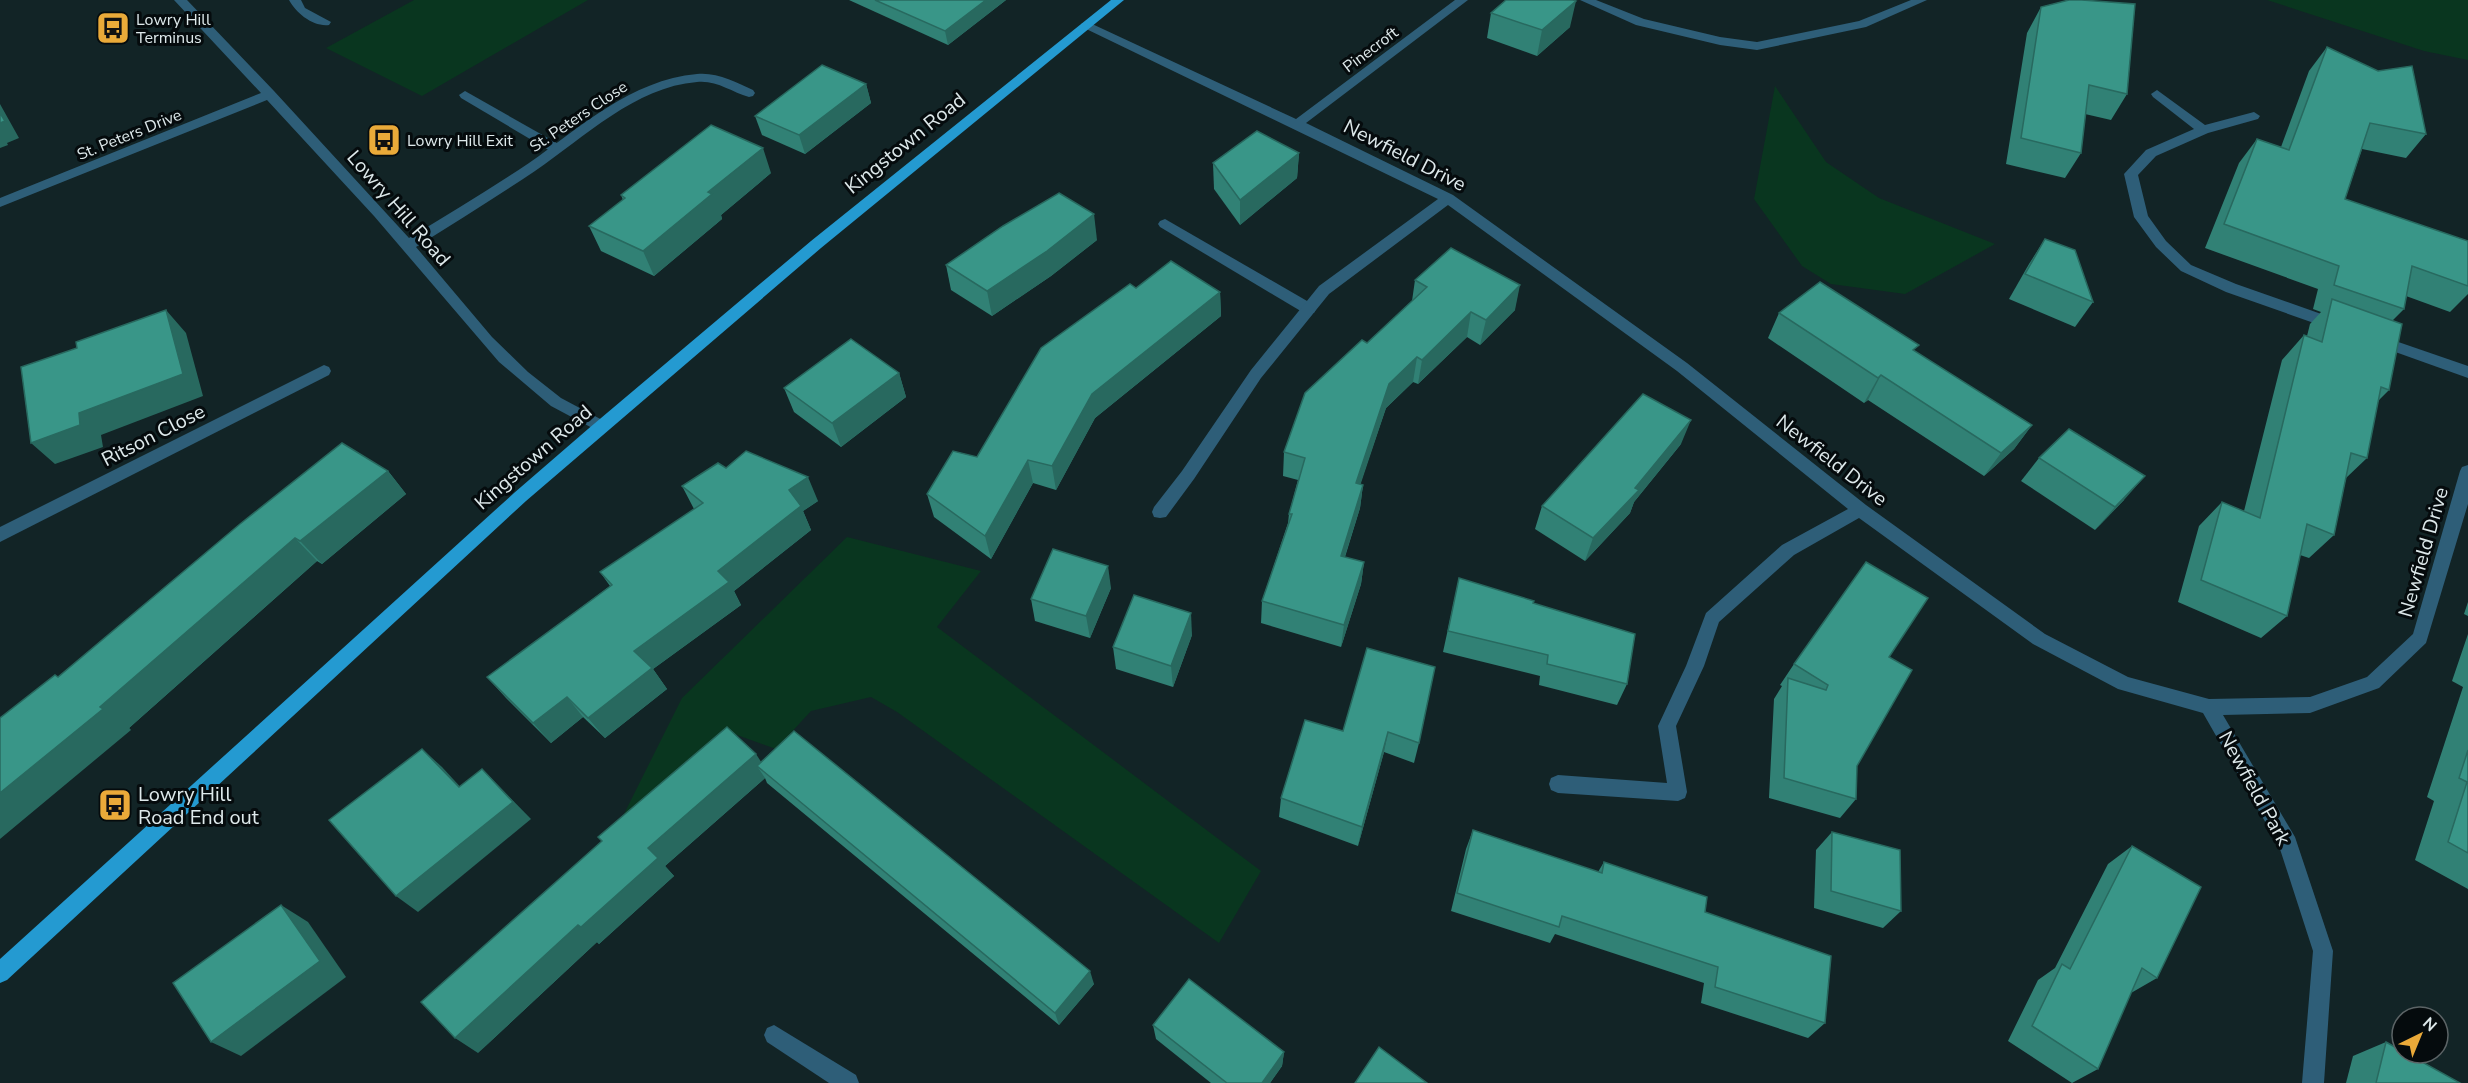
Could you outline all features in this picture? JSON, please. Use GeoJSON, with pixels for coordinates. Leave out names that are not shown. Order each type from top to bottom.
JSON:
{"type":"FeatureCollection","features":[{"type":"Feature","properties":{"kind":"main road","name":"Kingstown Road"},"geometry":{"type":"LineString","coordinates":[[0,973],[520,497],[601,426],[779,276],[1118,0]]}},
{"type":"Feature","properties":{"kind":"street","name":"Lowry Hill Road"},"geometry":{"type":"LineString","coordinates":[[180,0],[270,94],[408,246],[454,305],[528,381],[564,407],[601,426]]}},
{"type":"Feature","properties":{"kind":"street"},"geometry":{"type":"LineString","coordinates":[[295,0],[300,10],[326,22]]}},
{"type":"Feature","properties":{"kind":"street","name":"Pinecroft"},"geometry":{"type":"LineString","coordinates":[[1297,124],[1462,0]]}},
{"type":"Feature","properties":{"kind":"street"},"geometry":{"type":"LineString","coordinates":[[1586,0],[1640,22],[1720,41],[1757,46],[1862,24],[1919,0]]}},
{"type":"Feature","properties":{"kind":"street","name":"Newfield Drive"},"geometry":{"type":"LineString","coordinates":[[1086,26],[1297,124],[1448,198],[1682,367],[1860,510],[2039,639],[2124,684],[2209,707],[2310,705],[2373,683],[2420,638],[2465,502],[2468,471]]}},
{"type":"Feature","properties":{"kind":"street","name":"St. Peters Close"},"geometry":{"type":"LineString","coordinates":[[408,246],[557,149],[610,111],[643,93],[664,84],[697,78],[713,78],[749,93]]}},
{"type":"Feature","properties":{"kind":"street","name":"St. Peters Drive"},"geometry":{"type":"LineString","coordinates":[[0,203],[270,94]]}},
{"type":"Feature","properties":{"kind":"street"},"geometry":{"type":"LineString","coordinates":[[2157,94],[2204,130]]}},
{"type":"Feature","properties":{"kind":"street"},"geometry":{"type":"LineString","coordinates":[[465,95],[557,149]]}},
{"type":"Feature","properties":{"kind":"street"},"geometry":{"type":"LineString","coordinates":[[2254,116],[2204,130],[2151,153],[2131,174],[2141,217],[2161,244],[2186,268],[2231,288],[2468,372]]}},
{"type":"Feature","properties":{"kind":"street"},"geometry":{"type":"LineString","coordinates":[[1160,512],[1188,475],[1256,374],[1324,290],[1448,198]]}},
{"type":"Feature","properties":{"kind":"street"},"geometry":{"type":"LineString","coordinates":[[1165,224],[1309,309]]}},
{"type":"Feature","properties":{"kind":"street","name":"Ritson Close"},"geometry":{"type":"LineString","coordinates":[[0,535],[324,371]]}},
{"type":"Feature","properties":{"kind":"street"},"geometry":{"type":"LineString","coordinates":[[1557,784],[1678,792],[1667,726],[1695,666],[1712,618],[1788,550],[1860,510]]}},
{"type":"Feature","properties":{"kind":"street","name":"Newfield Park"},"geometry":{"type":"LineString","coordinates":[[2209,707],[2288,843],[2324,951],[2313,1083]]}},
{"type":"Feature","properties":{"kind":"street"},"geometry":{"type":"LineString","coordinates":[[774,1035],[848,1083]]}},
{"type":"Feature","properties":{"kind":"green space"},"geometry":{"type":"Polygon","coordinates":[[[414,0],[588,0],[422,96],[326,48],[414,0]]]}},
{"type":"Feature","properties":{"kind":"green space"},"geometry":{"type":"Polygon","coordinates":[[[2267,0],[2468,0],[2468,60],[2424,51],[2267,0]]]}},
{"type":"Feature","properties":{"kind":"green space"},"geometry":{"type":"Polygon","coordinates":[[[1775,86],[1826,162],[1879,198],[1995,244],[1905,294],[1831,284],[1802,266],[1754,199],[1775,86]]]}},
{"type":"Feature","properties":{"kind":"green space"},"geometry":{"type":"Polygon","coordinates":[[[847,537],[981,571],[937,627],[1261,871],[1219,943],[897,712],[871,697],[811,711],[776,749],[726,731],[623,816],[682,698],[847,537]]]}},
{"type":"Feature","properties":{"kind":"building"},"geometry":{"type":"Polygon","coordinates":[[[875,0],[986,0],[945,31],[875,0]]]}},
{"type":"Feature","properties":{"kind":"building"},"geometry":{"type":"Polygon","coordinates":[[[1506,0],[1576,1],[1542,30],[1491,13],[1506,0]]]}},
{"type":"Feature","properties":{"kind":"building"},"geometry":{"type":"Polygon","coordinates":[[[2069,0],[2135,4],[2127,94],[2089,85],[2081,153],[2021,138],[2041,7],[2069,0]]]}},
{"type":"Feature","properties":{"kind":"building"},"geometry":{"type":"Polygon","coordinates":[[[2327,47],[2378,71],[2412,66],[2426,134],[2370,123],[2345,199],[2468,241],[2468,286],[2412,266],[2404,309],[2334,285],[2339,266],[2224,224],[2257,139],[2289,150],[2327,47]]]}},
{"type":"Feature","properties":{"kind":"building"},"geometry":{"type":"Polygon","coordinates":[[[822,65],[866,84],[799,135],[755,116],[822,65]]]}},
{"type":"Feature","properties":{"kind":"building"},"geometry":{"type":"Polygon","coordinates":[[[0,113],[5,121],[0,123],[0,113]]]}},
{"type":"Feature","properties":{"kind":"building"},"geometry":{"type":"Polygon","coordinates":[[[711,125],[763,148],[708,192],[712,194],[643,251],[589,226],[625,198],[621,195],[711,125]]]}},
{"type":"Feature","properties":{"kind":"building"},"geometry":{"type":"Polygon","coordinates":[[[1257,131],[1299,153],[1240,200],[1213,163],[1257,131]]]}},
{"type":"Feature","properties":{"kind":"building"},"geometry":{"type":"Polygon","coordinates":[[[1059,193],[1094,214],[1047,251],[987,291],[946,265],[1003,226],[1059,193]]]}},
{"type":"Feature","properties":{"kind":"building"},"geometry":{"type":"Polygon","coordinates":[[[2045,239],[2075,250],[2093,302],[2025,274],[2045,239]]]}},
{"type":"Feature","properties":{"kind":"building"},"geometry":{"type":"Polygon","coordinates":[[[1451,248],[1520,285],[1486,320],[1471,312],[1422,360],[1417,357],[1389,384],[1356,483],[1363,485],[1341,556],[1364,562],[1344,625],[1262,601],[1292,514],[1289,514],[1305,458],[1284,452],[1305,393],[1362,340],[1367,343],[1427,287],[1415,280],[1451,248]]]}},
{"type":"Feature","properties":{"kind":"building"},"geometry":{"type":"Polygon","coordinates":[[[1171,261],[1220,292],[1092,394],[1052,466],[1028,460],[985,536],[927,494],[953,451],[977,457],[1041,348],[1130,284],[1136,288],[1171,261]]]}},
{"type":"Feature","properties":{"kind":"building"},"geometry":{"type":"Polygon","coordinates":[[[1820,282],[1919,345],[1913,350],[2032,425],[2001,453],[1881,375],[1878,378],[1779,313],[1820,282]]]}},
{"type":"Feature","properties":{"kind":"building"},"geometry":{"type":"Polygon","coordinates":[[[2332,299],[2402,324],[2389,390],[2381,387],[2367,458],[2351,453],[2334,535],[2307,524],[2287,616],[2201,580],[2222,502],[2260,518],[2304,335],[2322,342],[2332,299]]]}},
{"type":"Feature","properties":{"kind":"building"},"geometry":{"type":"Polygon","coordinates":[[[166,310],[183,374],[79,413],[80,425],[31,443],[21,367],[77,348],[76,342],[166,310]]]}},
{"type":"Feature","properties":{"kind":"building"},"geometry":{"type":"Polygon","coordinates":[[[851,339],[899,373],[832,423],[784,388],[851,339]]]}},
{"type":"Feature","properties":{"kind":"building"},"geometry":{"type":"Polygon","coordinates":[[[1643,394],[1691,420],[1635,488],[1639,490],[1593,538],[1542,506],[1643,394]]]}},
{"type":"Feature","properties":{"kind":"building"},"geometry":{"type":"Polygon","coordinates":[[[2069,429],[2145,476],[2115,507],[2039,458],[2069,429]]]}},
{"type":"Feature","properties":{"kind":"building"},"geometry":{"type":"Polygon","coordinates":[[[342,443],[388,471],[300,541],[295,538],[100,707],[103,709],[0,793],[0,718],[55,675],[58,677],[240,524],[342,443]]]}},
{"type":"Feature","properties":{"kind":"building"},"geometry":{"type":"Polygon","coordinates":[[[746,451],[808,477],[789,490],[801,506],[718,571],[729,582],[634,651],[652,668],[588,718],[567,697],[533,723],[487,677],[612,585],[600,572],[703,503],[682,486],[718,463],[726,468],[746,451]]]}},
{"type":"Feature","properties":{"kind":"building"},"geometry":{"type":"Polygon","coordinates":[[[1053,549],[1108,566],[1086,616],[1031,599],[1053,549]]]}},
{"type":"Feature","properties":{"kind":"building"},"geometry":{"type":"Polygon","coordinates":[[[1866,562],[1928,598],[1889,657],[1912,670],[1857,766],[1856,799],[1784,778],[1788,678],[1826,690],[1828,685],[1794,664],[1866,562]]]}},
{"type":"Feature","properties":{"kind":"building"},"geometry":{"type":"Polygon","coordinates":[[[1459,578],[1635,634],[1627,684],[1547,664],[1548,655],[1448,631],[1459,578]]]}},
{"type":"Feature","properties":{"kind":"building"},"geometry":{"type":"Polygon","coordinates":[[[1134,595],[1191,613],[1171,666],[1113,647],[1134,595]]]}},
{"type":"Feature","properties":{"kind":"building"},"geometry":{"type":"Polygon","coordinates":[[[1367,648],[1435,667],[1419,743],[1388,732],[1362,827],[1281,798],[1305,720],[1343,731],[1367,648]]]}},
{"type":"Feature","properties":{"kind":"building"},"geometry":{"type":"Polygon","coordinates":[[[727,727],[756,754],[648,848],[658,858],[581,927],[578,925],[455,1038],[421,1002],[602,841],[598,837],[727,727]]]}},
{"type":"Feature","properties":{"kind":"building"},"geometry":{"type":"Polygon","coordinates":[[[794,731],[1090,971],[1055,1013],[757,766],[794,731]]]}},
{"type":"Feature","properties":{"kind":"building"},"geometry":{"type":"Polygon","coordinates":[[[422,749],[459,787],[482,769],[513,802],[396,896],[329,820],[422,749]]]}},
{"type":"Feature","properties":{"kind":"building"},"geometry":{"type":"Polygon","coordinates":[[[2468,750],[2468,853],[2448,842],[2467,782],[2459,778],[2468,750]]]}},
{"type":"Feature","properties":{"kind":"building"},"geometry":{"type":"Polygon","coordinates":[[[1473,830],[1602,873],[1604,862],[1707,897],[1705,912],[1831,956],[1825,1023],[1715,987],[1718,967],[1562,916],[1559,927],[1457,893],[1473,830]]]}},
{"type":"Feature","properties":{"kind":"building"},"geometry":{"type":"Polygon","coordinates":[[[1832,832],[1900,850],[1901,911],[1831,891],[1832,832]]]}},
{"type":"Feature","properties":{"kind":"building"},"geometry":{"type":"Polygon","coordinates":[[[2132,846],[2201,887],[2157,978],[2142,968],[2098,1069],[2032,1026],[2062,964],[2070,969],[2132,846]]]}},
{"type":"Feature","properties":{"kind":"building"},"geometry":{"type":"Polygon","coordinates":[[[281,905],[320,961],[211,1042],[173,983],[281,905]]]}},
{"type":"Feature","properties":{"kind":"building"},"geometry":{"type":"Polygon","coordinates":[[[1189,979],[1284,1052],[1262,1083],[1227,1083],[1153,1025],[1189,979]]]}},
{"type":"Feature","properties":{"kind":"building"},"geometry":{"type":"Polygon","coordinates":[[[2386,1042],[2390,1044],[2390,1065],[2428,1065],[2460,1083],[2376,1083],[2386,1042]]]}},
{"type":"Feature","properties":{"kind":"building"},"geometry":{"type":"Polygon","coordinates":[[[1379,1047],[1427,1083],[1355,1083],[1379,1047]]]}},
{"type":"Feature","properties":{"kind":"place","name":"Lowry Hill Terminus"},"geometry":{"type":"Point","coordinates":[113,28]}},
{"type":"Feature","properties":{"kind":"place","name":"Lowry Hill Exit"},"geometry":{"type":"Point","coordinates":[384,140]}},
{"type":"Feature","properties":{"kind":"place","name":"Lowry Hill Road End out"},"geometry":{"type":"Point","coordinates":[115,805]}}]}
